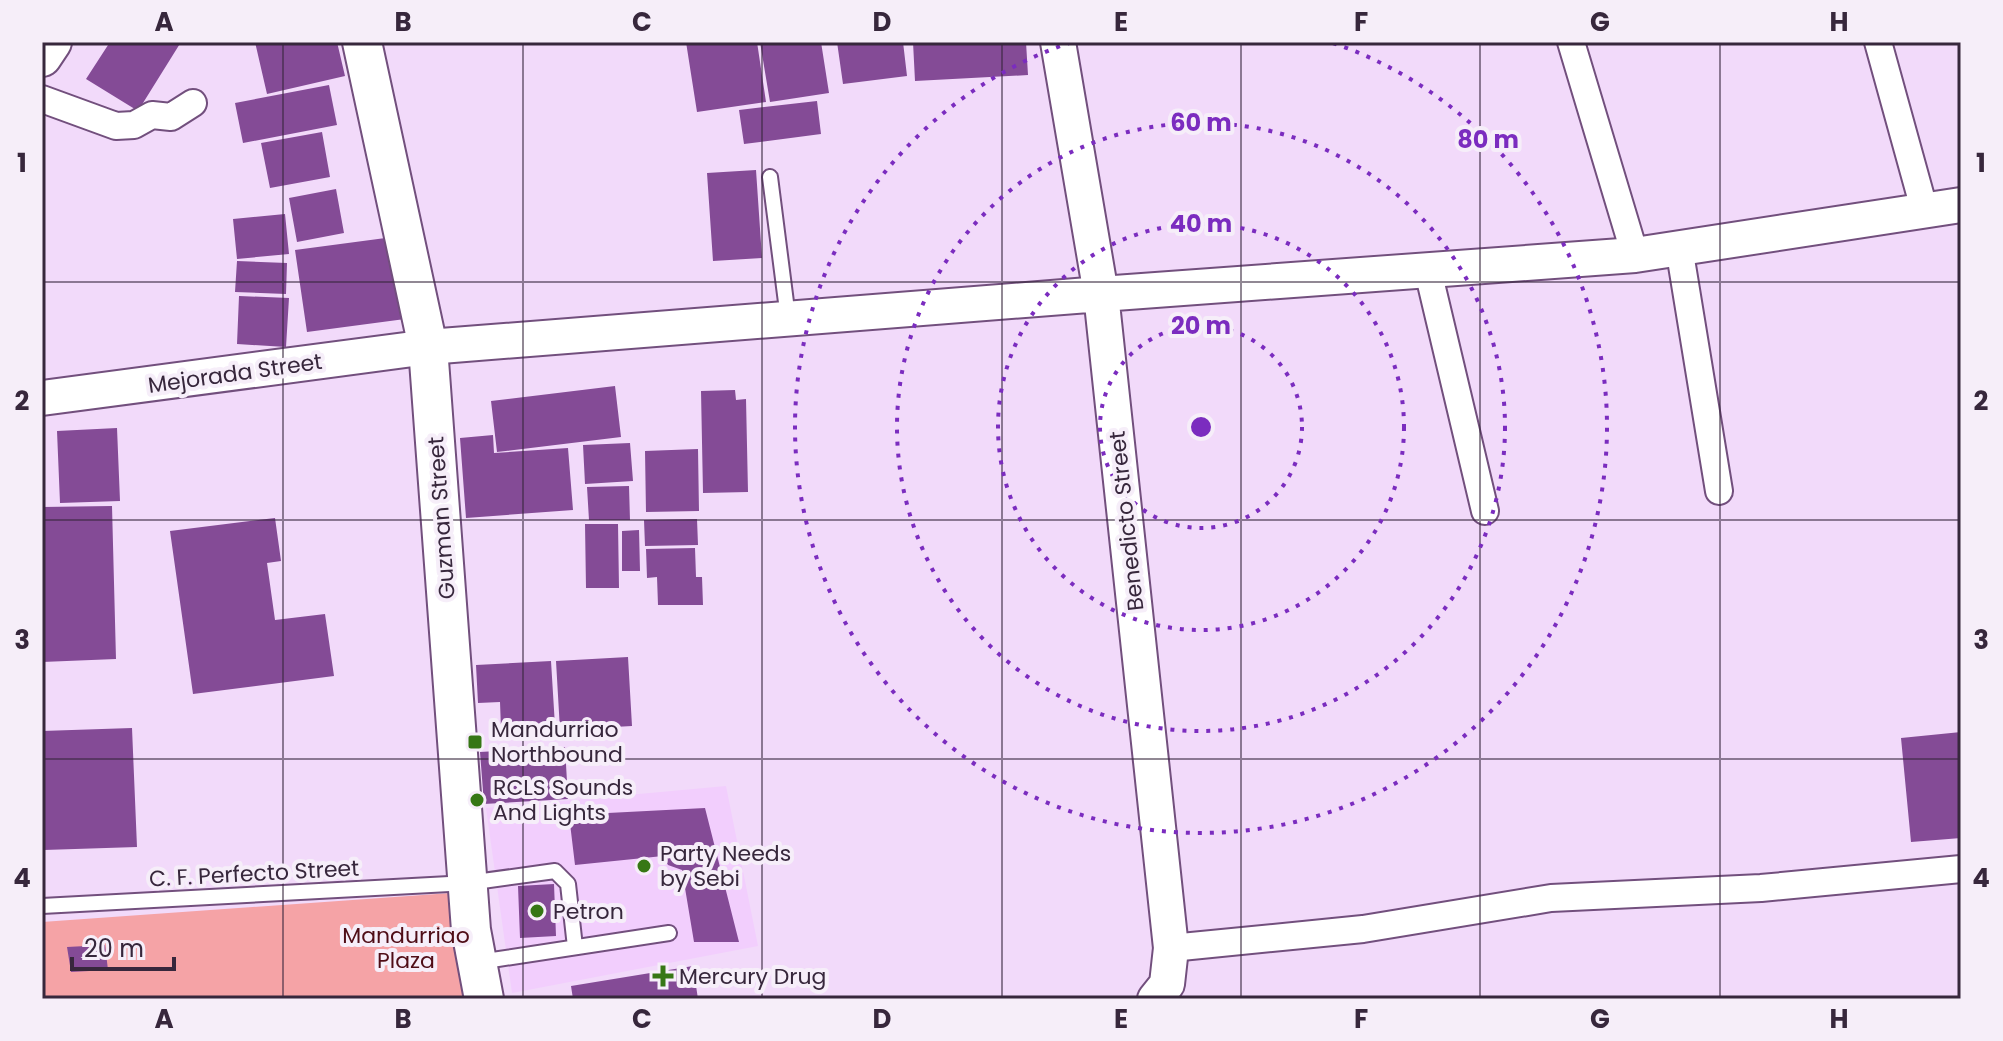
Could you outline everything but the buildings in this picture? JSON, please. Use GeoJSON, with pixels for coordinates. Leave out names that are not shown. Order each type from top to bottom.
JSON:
{"type":"FeatureCollection","features":[{"type":"Feature","properties":{"kind":"main road"},"geometry":{"type":"LineString","coordinates":[[42,57],[52,42]]}},
{"type":"Feature","properties":{"kind":"main road","name":"Guzman Street"},"geometry":{"type":"LineString","coordinates":[[362,42],[428,347],[471,930],[481,981]]}},
{"type":"Feature","properties":{"kind":"street","name":"Benedicto Street"},"geometry":{"type":"LineString","coordinates":[[1058,42],[1101,294],[1171,948],[1167,984],[1155,999]]}},
{"type":"Feature","properties":{"kind":"street"},"geometry":{"type":"LineString","coordinates":[[1571,42],[1635,255]]}},
{"type":"Feature","properties":{"kind":"street"},"geometry":{"type":"LineString","coordinates":[[1878,42],[1925,212]]}},
{"type":"Feature","properties":{"kind":"street"},"geometry":{"type":"LineString","coordinates":[[42,99],[116,126],[134,125],[152,115],[171,117],[193,103]]}},
{"type":"Feature","properties":{"kind":"street","name":"Mejorada Street"},"geometry":{"type":"LineString","coordinates":[[42,398],[428,347],[1635,255],[1961,205]]}},
{"type":"Feature","properties":{"kind":"street"},"geometry":{"type":"LineString","coordinates":[[1679,247],[1719,491]]}},
{"type":"Feature","properties":{"kind":"street"},"geometry":{"type":"LineString","coordinates":[[1428,271],[1485,511]]}},
{"type":"Feature","properties":{"kind":"street"},"geometry":{"type":"LineString","coordinates":[[1171,948],[1363,929],[1551,898],[1761,888],[1961,869]]}},
{"type":"Feature","properties":{"kind":"lane"},"geometry":{"type":"LineString","coordinates":[[770,177],[788,319]]}},
{"type":"Feature","properties":{"kind":"lane","name":"C. F. Perfecto Street"},"geometry":{"type":"LineString","coordinates":[[42,906],[468,883],[555,871],[568,884],[575,947]]}},
{"type":"Feature","properties":{"kind":"lane"},"geometry":{"type":"LineString","coordinates":[[481,981],[575,947],[669,933]]}},
{"type":"Feature","properties":{"kind":"shaded area"},"geometry":{"type":"Polygon","coordinates":[[[726,786],[758,946],[512,993],[486,808],[726,786]]]}},
{"type":"Feature","properties":{"kind":"green space","name":"Mandurriao Plaza"},"geometry":{"type":"Polygon","coordinates":[[[451,893],[468,999],[42,999],[42,922],[451,893]]]}},
{"type":"Feature","properties":{"kind":"place","name":"Mandurriao Northbound"},"geometry":{"type":"Point","coordinates":[475,742]}},
{"type":"Feature","properties":{"kind":"place","name":"RCLS Sounds And Lights"},"geometry":{"type":"Point","coordinates":[477,800]}},
{"type":"Feature","properties":{"kind":"place","name":"Party Needs by Sebi"},"geometry":{"type":"Point","coordinates":[644,866]}},
{"type":"Feature","properties":{"kind":"place","name":"Petron"},"geometry":{"type":"Point","coordinates":[537,911]}},
{"type":"Feature","properties":{"kind":"place","name":"Mercury Drug"},"geometry":{"type":"Point","coordinates":[663,976]}}]}
